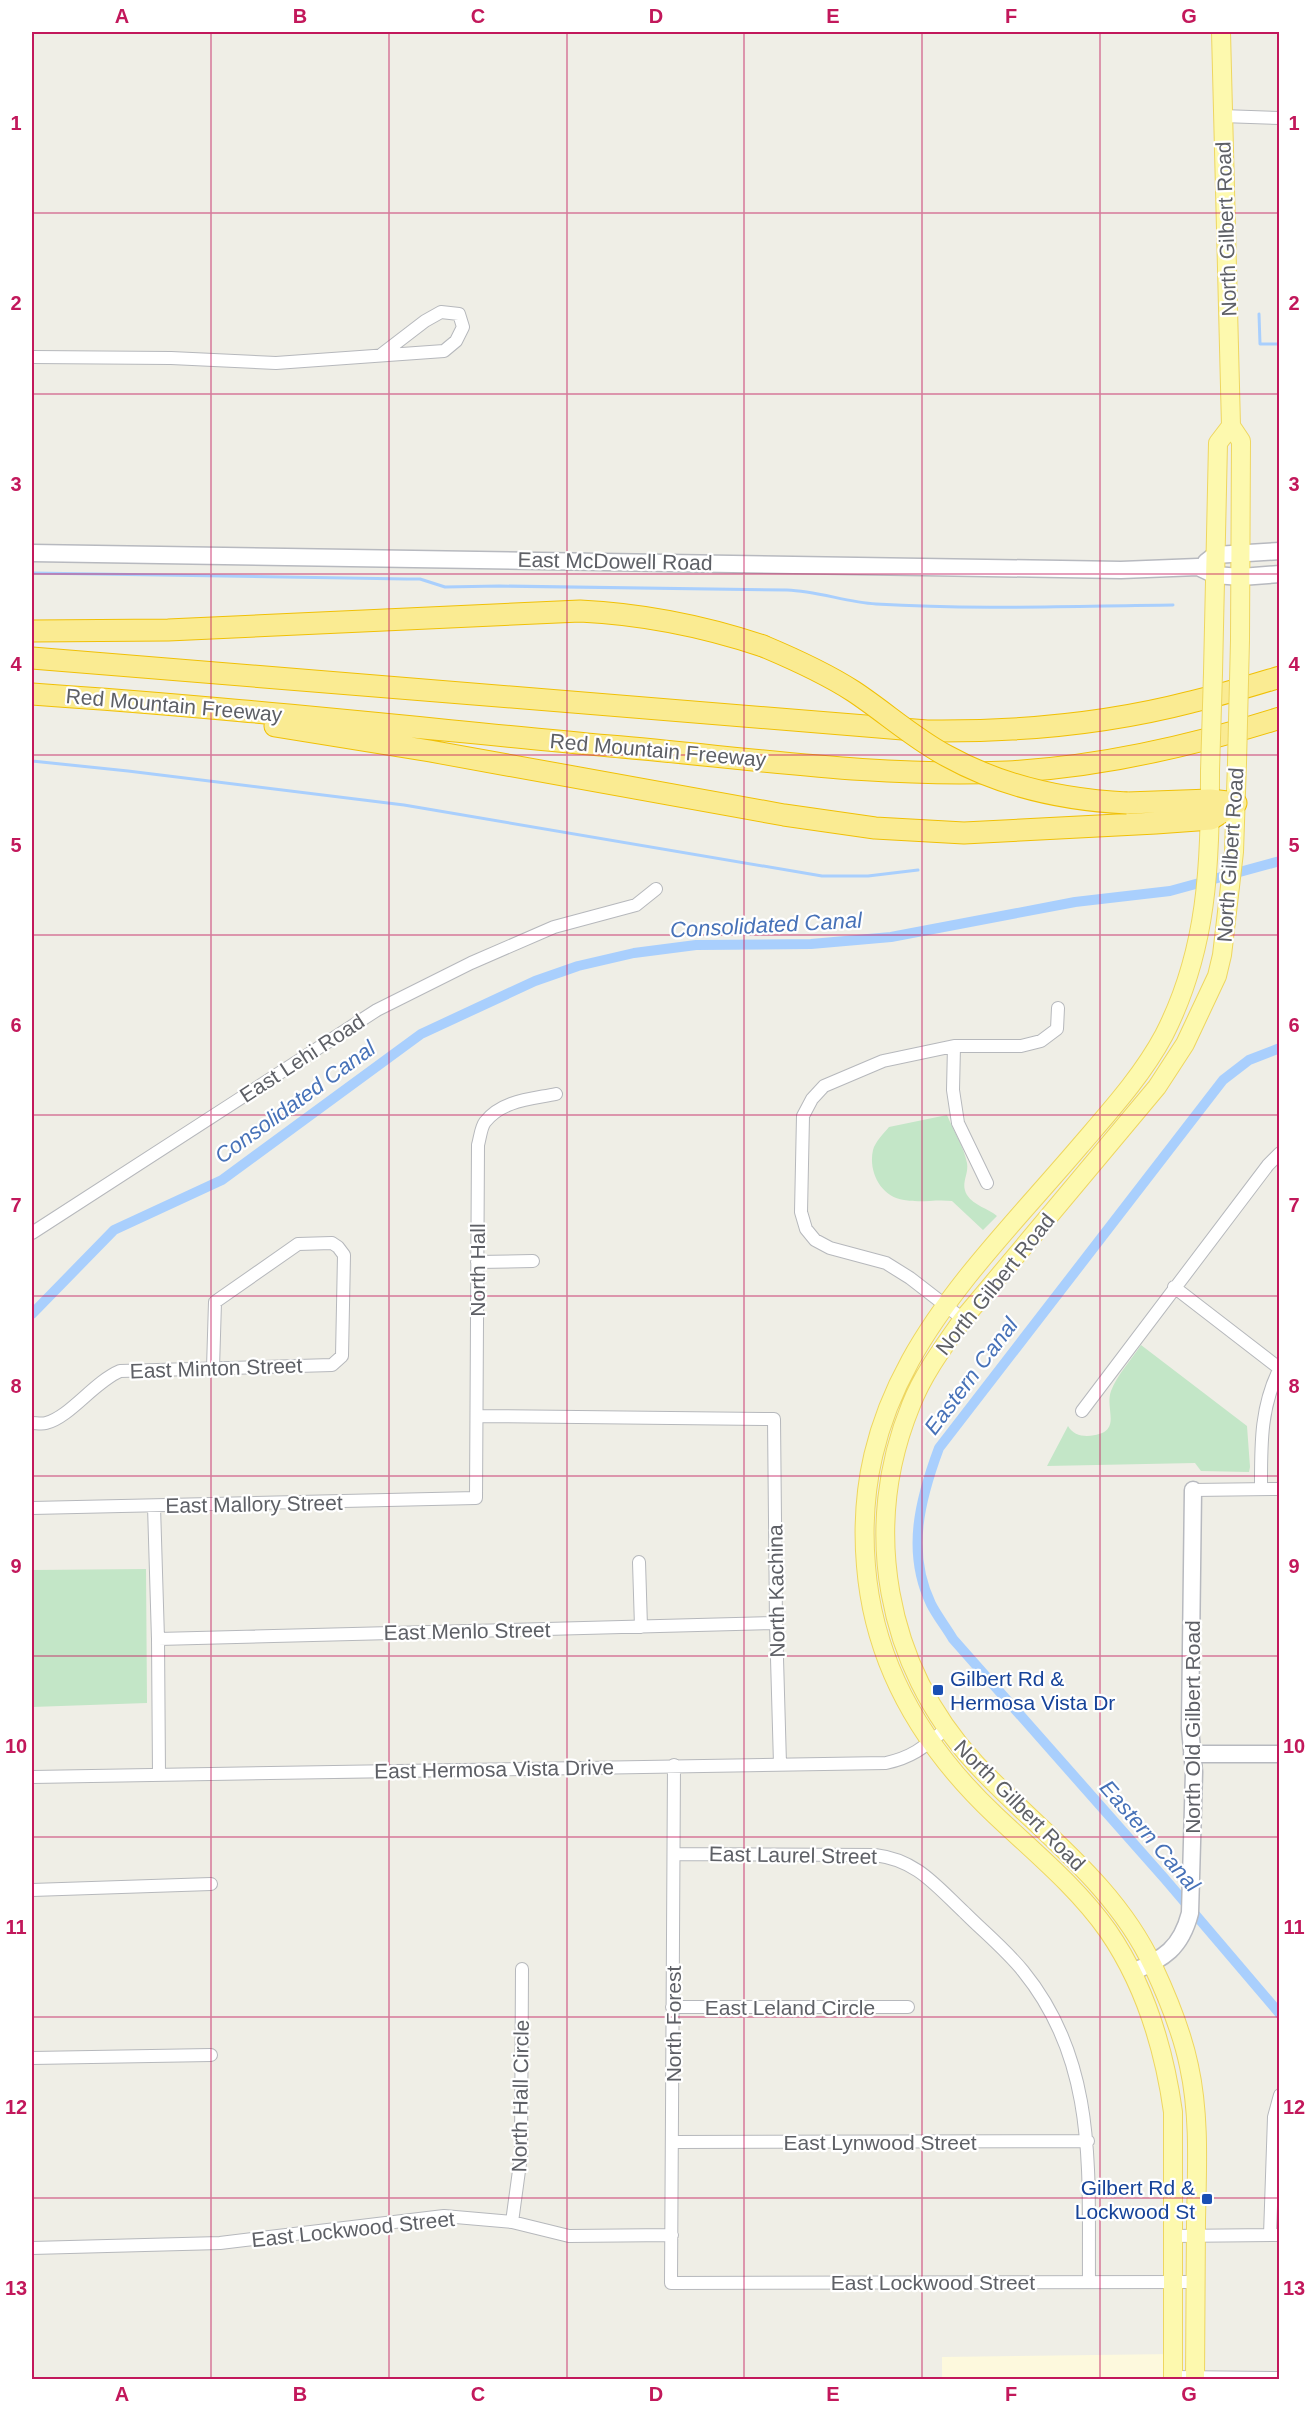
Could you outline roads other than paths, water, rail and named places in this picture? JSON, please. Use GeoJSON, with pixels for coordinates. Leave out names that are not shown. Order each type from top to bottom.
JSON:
{"type":"FeatureCollection","features":[{"type":"Feature","properties":{"kind":"highway"},"geometry":{"type":"LineString","coordinates":[[32,631],[214,628],[580,611],[622,614],[686,624],[763,646],[833,679],[946,756],[995,778],[1056,796],[1083,801],[1211,809]]}},
{"type":"Feature","properties":{"kind":"highway","name":"Red Mountain Freeway"},"geometry":{"type":"LineString","coordinates":[[32,658],[927,731],[997,729],[1111,718],[1190,702],[1280,677]]}},
{"type":"Feature","properties":{"kind":"highway","name":"Red Mountain Freeway"},"geometry":{"type":"LineString","coordinates":[[32,694],[347,720],[846,768],[931,773],[1010,772],[1073,764],[1154,750],[1234,732],[1280,718]]}},
{"type":"Feature","properties":{"kind":"highway"},"geometry":{"type":"LineString","coordinates":[[96,699],[143,711],[259,724],[345,737],[784,815],[875,828],[936,832],[1014,832],[1211,809],[1236,803]]}},
{"type":"Feature","properties":{"kind":"main road","name":"North Gilbert Road"},"geometry":{"type":"LineString","coordinates":[[1195,2378],[1195,2109],[1189,2066],[1174,2018],[1152,1964],[1110,1898],[1083,1867],[1006,1795],[946,1729],[906,1650],[889,1591],[885,1540],[891,1471],[911,1404],[940,1350],[963,1319],[1157,1087],[1174,1063],[1217,976],[1225,939],[1234,852],[1241,577],[1241,441],[1230,426],[1221,32]]}},
{"type":"Feature","properties":{"kind":"main road","name":"North Gilbert Road"},"geometry":{"type":"LineString","coordinates":[[1173,2378],[1173,2112],[1168,2074],[1154,2025],[1132,1972],[1107,1931],[1079,1894],[990,1811],[956,1776],[929,1743],[898,1689],[882,1646],[870,1597],[864,1527],[872,1456],[887,1409],[908,1362],[945,1305],[1142,1070],[1164,1034],[1184,991],[1198,948],[1209,862],[1218,443],[1230,426]]}},
{"type":"Feature","properties":{"kind":"street"},"geometry":{"type":"LineString","coordinates":[[1222,116],[1280,118]]}},
{"type":"Feature","properties":{"kind":"street"},"geometry":{"type":"LineString","coordinates":[[32,357],[171,358],[276,363],[444,351],[456,341],[463,327],[459,314],[441,312],[425,321],[382,354]]}},
{"type":"Feature","properties":{"kind":"street"},"geometry":{"type":"LineString","coordinates":[[1280,550],[1215,555],[1198,567],[1215,576],[1280,574]]}},
{"type":"Feature","properties":{"kind":"street","name":"East McDowell Road"},"geometry":{"type":"LineString","coordinates":[[32,553],[1121,570],[1198,567]]}},
{"type":"Feature","properties":{"kind":"street","name":"East Lehi Road"},"geometry":{"type":"LineString","coordinates":[[32,1233],[376,1010],[412,991],[554,927],[636,905],[656,889]]}},
{"type":"Feature","properties":{"kind":"street"},"geometry":{"type":"LineString","coordinates":[[963,1319],[910,1278],[886,1263],[830,1248],[815,1240],[806,1229],[801,1212],[803,1116],[812,1099],[824,1086],[883,1061],[954,1046],[1021,1046],[1041,1041],[1057,1029],[1058,1008]]}},
{"type":"Feature","properties":{"kind":"street"},"geometry":{"type":"LineString","coordinates":[[954,1046],[952,1090],[958,1123],[987,1183]]}},
{"type":"Feature","properties":{"kind":"street","name":"North Hall"},"geometry":{"type":"LineString","coordinates":[[476,1498],[478,1144],[484,1123],[500,1109],[516,1101],[556,1094]]}},
{"type":"Feature","properties":{"kind":"street"},"geometry":{"type":"LineString","coordinates":[[1082,1411],[1174,1287],[1268,1165],[1280,1153]]}},
{"type":"Feature","properties":{"kind":"street","name":"East Minton Street"},"geometry":{"type":"LineString","coordinates":[[32,1424],[45,1424],[60,1416],[106,1377],[120,1371],[332,1365],[342,1356],[344,1254],[338,1247],[332,1243],[298,1244],[215,1302],[213,1368]]}},
{"type":"Feature","properties":{"kind":"street"},"geometry":{"type":"LineString","coordinates":[[477,1262],[533,1261]]}},
{"type":"Feature","properties":{"kind":"street"},"geometry":{"type":"LineString","coordinates":[[1174,1287],[1279,1368],[1270,1388],[1263,1414],[1261,1489]]}},
{"type":"Feature","properties":{"kind":"street","name":"North Kachina"},"geometry":{"type":"LineString","coordinates":[[477,1416],[774,1419],[780,1764]]}},
{"type":"Feature","properties":{"kind":"street"},"geometry":{"type":"LineString","coordinates":[[1193,1490],[1280,1489]]}},
{"type":"Feature","properties":{"kind":"street","name":"North Old Gilbert Road"},"geometry":{"type":"LineString","coordinates":[[1132,1972],[1164,1957],[1178,1942],[1186,1928],[1192,1893],[1194,1772],[1190,1728],[1193,1490]]}},
{"type":"Feature","properties":{"kind":"street","name":"East Mallory Street"},"geometry":{"type":"LineString","coordinates":[[32,1508],[476,1498]]}},
{"type":"Feature","properties":{"kind":"street"},"geometry":{"type":"LineString","coordinates":[[154,1506],[159,1775]]}},
{"type":"Feature","properties":{"kind":"street"},"geometry":{"type":"LineString","coordinates":[[639,1562],[641,1627]]}},
{"type":"Feature","properties":{"kind":"street","name":"East Menlo Street"},"geometry":{"type":"LineString","coordinates":[[158,1639],[776,1623]]}},
{"type":"Feature","properties":{"kind":"street","name":"East Hermosa Vista Drive"},"geometry":{"type":"LineString","coordinates":[[32,1777],[886,1763],[904,1759],[916,1753],[946,1729]]}},
{"type":"Feature","properties":{"kind":"street"},"geometry":{"type":"LineString","coordinates":[[1192,1754],[1280,1754]]}},
{"type":"Feature","properties":{"kind":"street","name":"North Forest"},"geometry":{"type":"LineString","coordinates":[[671,2283],[674,1765]]}},
{"type":"Feature","properties":{"kind":"street","name":"East Laurel Street"},"geometry":{"type":"LineString","coordinates":[[674,1854],[875,1855],[895,1857],[913,1866],[989,1936],[1023,1972],[1044,2002],[1074,2069],[1088,2141]]}},
{"type":"Feature","properties":{"kind":"street"},"geometry":{"type":"LineString","coordinates":[[32,1890],[211,1884]]}},
{"type":"Feature","properties":{"kind":"street","name":"North Hall Circle"},"geometry":{"type":"LineString","coordinates":[[512,2222],[521,2156],[522,1969]]}},
{"type":"Feature","properties":{"kind":"street","name":"East Leland Circle"},"geometry":{"type":"LineString","coordinates":[[672,2007],[908,2007]]}},
{"type":"Feature","properties":{"kind":"street"},"geometry":{"type":"LineString","coordinates":[[32,2058],[211,2055]]}},
{"type":"Feature","properties":{"kind":"street"},"geometry":{"type":"LineString","coordinates":[[1174,2235],[1275,2235],[1274,2117],[1280,2095]]}},
{"type":"Feature","properties":{"kind":"street"},"geometry":{"type":"LineString","coordinates":[[1088,2141],[1089,2281]]}},
{"type":"Feature","properties":{"kind":"street","name":"East Lynwood Street"},"geometry":{"type":"LineString","coordinates":[[673,2142],[1088,2141]]}},
{"type":"Feature","properties":{"kind":"street","name":"East Lockwood Street"},"geometry":{"type":"LineString","coordinates":[[32,2248],[220,2243],[444,2216],[512,2222],[569,2235],[672,2235]]}},
{"type":"Feature","properties":{"kind":"street","name":"East Lockwood Street"},"geometry":{"type":"LineString","coordinates":[[671,2283],[1196,2282]]}},
{"type":"Feature","properties":{"kind":"street"},"geometry":{"type":"LineString","coordinates":[[1173,2378],[1280,2378]]}},
{"type":"Feature","properties":{"kind":"waterway"},"geometry":{"type":"LineString","coordinates":[[1259,314],[1260,344],[1280,344]]}},
{"type":"Feature","properties":{"kind":"waterway"},"geometry":{"type":"LineString","coordinates":[[32,573],[420,579],[445,587],[787,590],[865,603],[913,606],[1173,605]]}},
{"type":"Feature","properties":{"kind":"waterway"},"geometry":{"type":"LineString","coordinates":[[32,761],[404,805],[822,876],[868,876],[918,870]]}},
{"type":"Feature","properties":{"kind":"waterway","name":"Consolidated Canal"},"geometry":{"type":"LineString","coordinates":[[32,1314],[114,1230],[222,1180],[421,1034],[535,981],[578,966],[634,953],[696,945],[811,944],[891,937],[1075,902],[1170,891],[1280,861]]}},
{"type":"Feature","properties":{"kind":"waterway","name":"Eastern Canal"},"geometry":{"type":"LineString","coordinates":[[1280,1048],[1249,1060],[1223,1080],[939,1448],[926,1487],[918,1526],[919,1565],[923,1584],[933,1608],[953,1639],[1165,1879],[1280,2014]]}},
{"type":"Feature","properties":{"kind":"place","name":"Gilbert Rd & Hermosa Vista Dr"},"geometry":{"type":"Point","coordinates":[938,1690]}},
{"type":"Feature","properties":{"kind":"place","name":"Gilbert Rd & Lockwood St"},"geometry":{"type":"Point","coordinates":[1207,2199]}}]}
